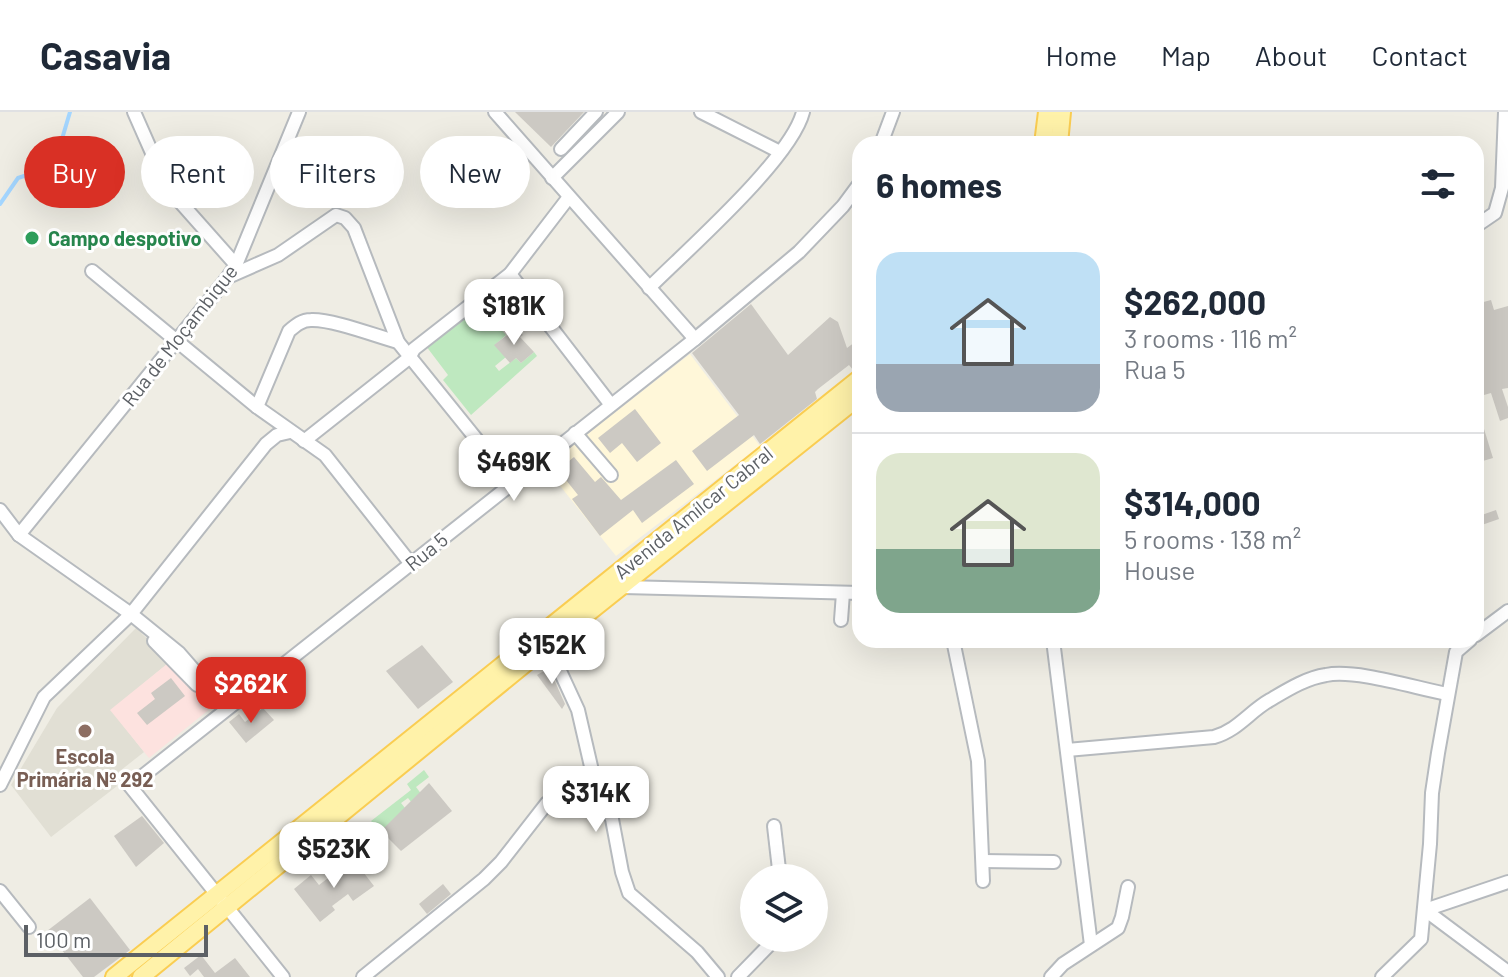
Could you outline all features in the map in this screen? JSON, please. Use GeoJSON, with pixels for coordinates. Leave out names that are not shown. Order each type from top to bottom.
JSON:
{"type":"FeatureCollection","features":[{"type":"Feature","properties":{"kind":"main road"},"geometry":{"type":"LineString","coordinates":[[1044,136],[1047,112]]}},
{"type":"Feature","properties":{"kind":"main road"},"geometry":{"type":"LineString","coordinates":[[1060,136],[1062,112]]}},
{"type":"Feature","properties":{"kind":"main road","name":"Avenida Amílcar Cabral"},"geometry":{"type":"LineString","coordinates":[[114,977],[852,384]]}},
{"type":"Feature","properties":{"kind":"main road","name":"Avenida Amílcar Cabral"},"geometry":{"type":"LineString","coordinates":[[141,977],[548,645],[852,402]]}},
{"type":"Feature","properties":{"kind":"street"},"geometry":{"type":"LineString","coordinates":[[134,112],[173,194],[232,271],[278,255],[336,215],[341,215],[354,228],[398,342],[511,482]]}},
{"type":"Feature","properties":{"kind":"street","name":"Rua de Moçambique"},"geometry":{"type":"LineString","coordinates":[[19,535],[232,271],[299,112]]}},
{"type":"Feature","properties":{"kind":"street"},"geometry":{"type":"LineString","coordinates":[[495,112],[695,339]]}},
{"type":"Feature","properties":{"kind":"street"},"geometry":{"type":"LineString","coordinates":[[561,149],[596,112]]}},
{"type":"Feature","properties":{"kind":"street"},"geometry":{"type":"LineString","coordinates":[[552,178],[618,112]]}},
{"type":"Feature","properties":{"kind":"street"},"geometry":{"type":"LineString","coordinates":[[701,112],[780,152]]}},
{"type":"Feature","properties":{"kind":"street"},"geometry":{"type":"LineString","coordinates":[[649,288],[767,169],[800,127],[803,112]]}},
{"type":"Feature","properties":{"kind":"street"},"geometry":{"type":"LineString","coordinates":[[884,136],[893,112]]}},
{"type":"Feature","properties":{"kind":"street"},"geometry":{"type":"LineString","coordinates":[[1484,221],[1495,213],[1502,188],[1505,112]]}},
{"type":"Feature","properties":{"kind":"street","name":"Rua 5"},"geometry":{"type":"LineString","coordinates":[[130,782],[695,339],[799,252],[852,194]]}},
{"type":"Feature","properties":{"kind":"street"},"geometry":{"type":"LineString","coordinates":[[304,441],[510,274],[569,197]]}},
{"type":"Feature","properties":{"kind":"street"},"geometry":{"type":"LineString","coordinates":[[92,271],[257,407],[325,455],[411,564]]}},
{"type":"Feature","properties":{"kind":"street"},"geometry":{"type":"LineString","coordinates":[[510,274],[611,405]]}},
{"type":"Feature","properties":{"kind":"street"},"geometry":{"type":"LineString","coordinates":[[257,407],[289,331],[299,323],[310,319],[323,321],[398,342]]}},
{"type":"Feature","properties":{"kind":"street"},"geometry":{"type":"LineString","coordinates":[[1,781],[44,697],[131,614],[266,444],[277,435],[290,432]]}},
{"type":"Feature","properties":{"kind":"street"},"geometry":{"type":"LineString","coordinates":[[575,433],[611,475]]}},
{"type":"Feature","properties":{"kind":"street"},"geometry":{"type":"LineString","coordinates":[[0,510],[19,535],[131,614],[179,653],[227,708]]}},
{"type":"Feature","properties":{"kind":"street"},"geometry":{"type":"LineString","coordinates":[[623,587],[852,593]]}},
{"type":"Feature","properties":{"kind":"street"},"geometry":{"type":"LineString","coordinates":[[841,620],[843,593]]}},
{"type":"Feature","properties":{"kind":"street"},"geometry":{"type":"LineString","coordinates":[[1484,629],[1508,611]]}},
{"type":"Feature","properties":{"kind":"street"},"geometry":{"type":"LineString","coordinates":[[138,626],[219,707],[130,782],[283,977]]}},
{"type":"Feature","properties":{"kind":"street"},"geometry":{"type":"LineString","coordinates":[[548,645],[578,710],[593,775],[612,819],[629,893],[697,952],[718,977]]}},
{"type":"Feature","properties":{"kind":"street"},"geometry":{"type":"LineString","coordinates":[[955,648],[978,761],[983,881]]}},
{"type":"Feature","properties":{"kind":"street"},"geometry":{"type":"LineString","coordinates":[[1054,648],[1091,945]]}},
{"type":"Feature","properties":{"kind":"street"},"geometry":{"type":"LineString","coordinates":[[1382,977],[1396,971],[1421,939],[1432,793],[1447,694],[1456,652],[1461,648]]}},
{"type":"Feature","properties":{"kind":"street"},"geometry":{"type":"LineString","coordinates":[[1067,750],[1214,737],[1231,732],[1247,715],[1301,682],[1327,674],[1351,675],[1447,694]]}},
{"type":"Feature","properties":{"kind":"street"},"geometry":{"type":"LineString","coordinates":[[363,977],[493,871],[547,803],[593,775]]}},
{"type":"Feature","properties":{"kind":"street"},"geometry":{"type":"LineString","coordinates":[[774,826],[778,864]]}},
{"type":"Feature","properties":{"kind":"street"},"geometry":{"type":"LineString","coordinates":[[983,861],[1054,862]]}},
{"type":"Feature","properties":{"kind":"street"},"geometry":{"type":"LineString","coordinates":[[1425,910],[1508,882]]}},
{"type":"Feature","properties":{"kind":"street"},"geometry":{"type":"LineString","coordinates":[[1051,977],[1063,964],[1118,928],[1128,887]]}},
{"type":"Feature","properties":{"kind":"street"},"geometry":{"type":"LineString","coordinates":[[0,891],[29,927]]}},
{"type":"Feature","properties":{"kind":"street"},"geometry":{"type":"LineString","coordinates":[[1425,910],[1508,972]]}},
{"type":"Feature","properties":{"kind":"street"},"geometry":{"type":"LineString","coordinates":[[738,977],[762,952]]}},
{"type":"Feature","properties":{"kind":"shaded area"},"geometry":{"type":"Polygon","coordinates":[[[690,354],[760,446],[616,556],[545,467],[690,354]]]}},
{"type":"Feature","properties":{"kind":"shaded area","name":"Escola Primária Nº 292"},"geometry":{"type":"Polygon","coordinates":[[[138,626],[142,634],[172,660],[111,710],[144,752],[111,778],[117,786],[51,837],[11,785],[57,708],[138,626]]]}},
{"type":"Feature","properties":{"kind":"shaded area"},"geometry":{"type":"Polygon","coordinates":[[[172,660],[211,708],[149,758],[110,710],[172,660]]]}},
{"type":"Feature","properties":{"kind":"green space"},"geometry":{"type":"Polygon","coordinates":[[[486,299],[497,313],[491,318],[506,335],[495,345],[506,357],[495,366],[499,371],[516,358],[521,363],[534,352],[537,356],[471,415],[443,380],[448,375],[426,346],[467,314],[471,319],[480,312],[476,307],[486,299]]]}},
{"type":"Feature","properties":{"kind":"green space"},"geometry":{"type":"Polygon","coordinates":[[[424,770],[429,777],[416,787],[422,795],[412,803],[408,798],[401,803],[409,813],[381,831],[371,821],[411,790],[407,784],[424,770]]]}},
{"type":"Feature","properties":{"kind":"building"},"geometry":{"type":"Polygon","coordinates":[[[515,112],[584,112],[551,147],[515,112]]]}},
{"type":"Feature","properties":{"kind":"building"},"geometry":{"type":"Polygon","coordinates":[[[1491,300],[1494,310],[1508,306],[1508,388],[1502,389],[1508,418],[1500,421],[1491,393],[1484,395],[1484,302],[1491,300]]]}},
{"type":"Feature","properties":{"kind":"building"},"geometry":{"type":"Polygon","coordinates":[[[751,304],[788,355],[830,317],[838,322],[847,348],[852,344],[852,369],[849,365],[818,389],[815,392],[817,399],[760,444],[754,435],[707,471],[692,451],[739,415],[692,353],[751,304]]]}},
{"type":"Feature","properties":{"kind":"building"},"geometry":{"type":"Polygon","coordinates":[[[516,328],[534,352],[521,363],[516,358],[510,363],[494,345],[516,328]]]}},
{"type":"Feature","properties":{"kind":"building"},"geometry":{"type":"Polygon","coordinates":[[[635,409],[661,443],[637,462],[622,443],[610,453],[598,438],[635,409]]]}},
{"type":"Feature","properties":{"kind":"building"},"geometry":{"type":"Polygon","coordinates":[[[1484,429],[1493,458],[1484,461],[1484,429]]]}},
{"type":"Feature","properties":{"kind":"building"},"geometry":{"type":"Polygon","coordinates":[[[574,457],[595,482],[601,477],[621,500],[676,460],[694,484],[642,523],[633,510],[600,536],[572,499],[578,495],[558,470],[574,457]]]}},
{"type":"Feature","properties":{"kind":"building"},"geometry":{"type":"Polygon","coordinates":[[[1496,510],[1499,519],[1484,524],[1484,514],[1496,510]]]}},
{"type":"Feature","properties":{"kind":"building"},"geometry":{"type":"Polygon","coordinates":[[[422,645],[453,682],[418,709],[386,671],[422,645]]]}},
{"type":"Feature","properties":{"kind":"building"},"geometry":{"type":"Polygon","coordinates":[[[549,668],[565,704],[562,709],[537,675],[549,668]]]}},
{"type":"Feature","properties":{"kind":"building"},"geometry":{"type":"Polygon","coordinates":[[[171,678],[185,696],[147,725],[137,713],[155,699],[151,693],[171,678]]]}},
{"type":"Feature","properties":{"kind":"building"},"geometry":{"type":"Polygon","coordinates":[[[263,708],[274,720],[246,743],[229,722],[239,714],[245,722],[263,708]]]}},
{"type":"Feature","properties":{"kind":"building"},"geometry":{"type":"Polygon","coordinates":[[[429,783],[452,811],[401,851],[381,831],[429,783]]]}},
{"type":"Feature","properties":{"kind":"building"},"geometry":{"type":"Polygon","coordinates":[[[142,816],[164,843],[136,867],[114,836],[142,816]]]}},
{"type":"Feature","properties":{"kind":"building"},"geometry":{"type":"Polygon","coordinates":[[[353,859],[374,886],[353,901],[348,894],[332,906],[335,910],[320,922],[294,889],[311,875],[319,885],[353,859]]]}},
{"type":"Feature","properties":{"kind":"building"},"geometry":{"type":"Polygon","coordinates":[[[443,884],[451,894],[427,914],[419,904],[443,884]]]}},
{"type":"Feature","properties":{"kind":"building"},"geometry":{"type":"Polygon","coordinates":[[[90,898],[130,950],[94,977],[83,977],[47,931],[90,898]]]}},
{"type":"Feature","properties":{"kind":"building"},"geometry":{"type":"Polygon","coordinates":[[[201,955],[215,973],[235,958],[250,977],[204,977],[198,969],[190,976],[184,968],[201,955]]]}},
{"type":"Feature","properties":{"kind":"waterway"},"geometry":{"type":"LineString","coordinates":[[0,204],[18,178],[54,166],[70,112]]}},
{"type":"Feature","properties":{"kind":"place","name":"Campo despotivo"},"geometry":{"type":"Point","coordinates":[32,238]}},
{"type":"Feature","properties":{"kind":"place","name":"Escola Primária Nº 292"},"geometry":{"type":"Point","coordinates":[85,731]}}]}
